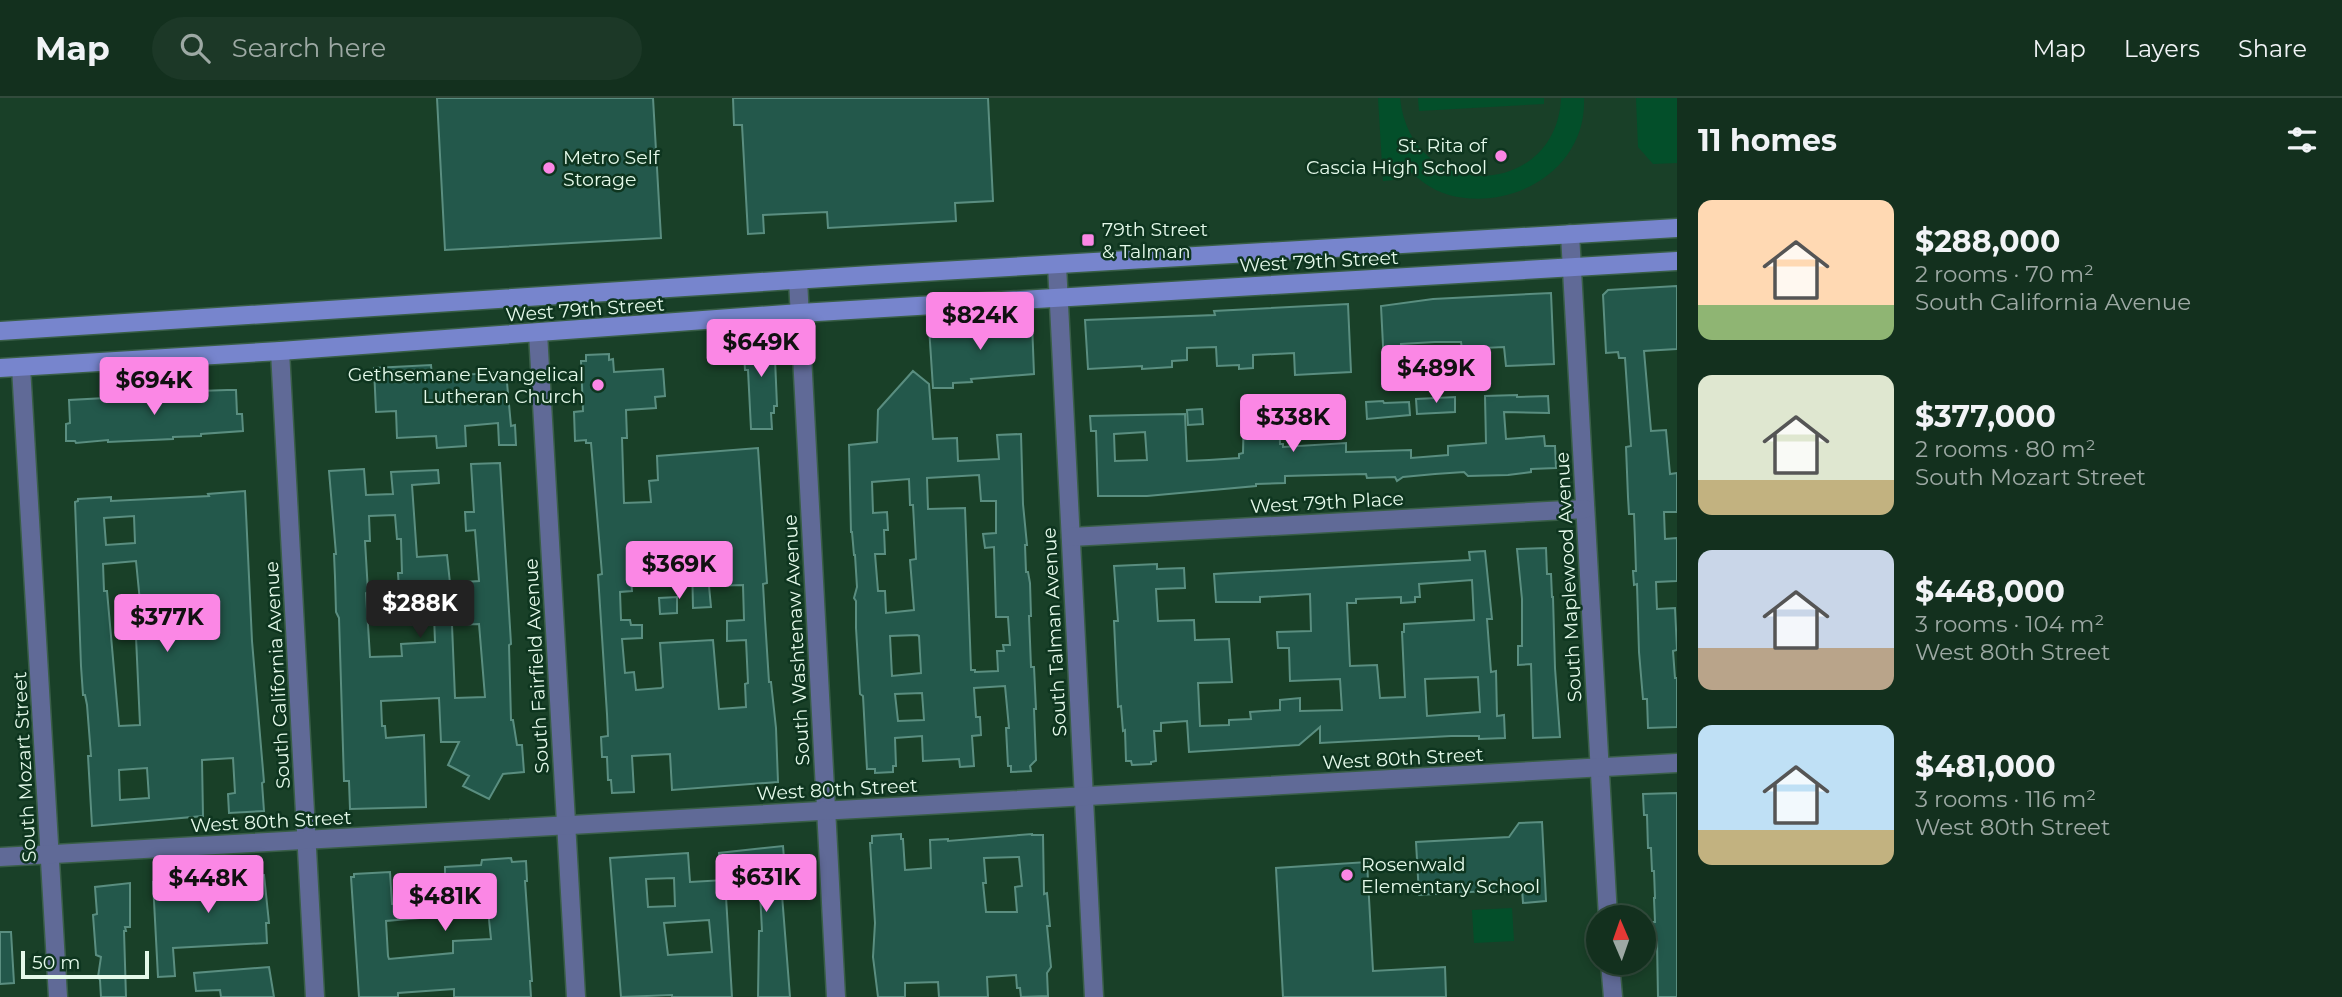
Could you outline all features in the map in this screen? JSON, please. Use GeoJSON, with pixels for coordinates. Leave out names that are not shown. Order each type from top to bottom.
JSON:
{"type":"FeatureCollection","features":[{"type":"Feature","properties":{"kind":"main road","name":"West 79th Street"},"geometry":{"type":"LineString","coordinates":[[0,331],[1677,228]]}},
{"type":"Feature","properties":{"kind":"main road","name":"West 79th Street"},"geometry":{"type":"LineString","coordinates":[[0,368],[280,351],[800,313],[1677,261]]}},
{"type":"Feature","properties":{"kind":"street","name":"South Maplewood Avenue"},"geometry":{"type":"LineString","coordinates":[[1570,234],[1607,905]]}},
{"type":"Feature","properties":{"kind":"street","name":"South Talman Avenue"},"geometry":{"type":"LineString","coordinates":[[1056,265],[1094,997]]}},
{"type":"Feature","properties":{"kind":"street","name":"South Washtenaw Avenue"},"geometry":{"type":"LineString","coordinates":[[798,280],[836,997]]}},
{"type":"Feature","properties":{"kind":"street","name":"South Fairfield Avenue"},"geometry":{"type":"LineString","coordinates":[[538,333],[576,997]]}},
{"type":"Feature","properties":{"kind":"street","name":"South California Avenue"},"geometry":{"type":"LineString","coordinates":[[280,351],[315,997]]}},
{"type":"Feature","properties":{"kind":"street","name":"South Mozart Street"},"geometry":{"type":"LineString","coordinates":[[21,367],[58,997]]}},
{"type":"Feature","properties":{"kind":"street","name":"West 79th Place"},"geometry":{"type":"LineString","coordinates":[[1070,537],[1585,509]]}},
{"type":"Feature","properties":{"kind":"street","name":"West 80th Street"},"geometry":{"type":"LineString","coordinates":[[0,857],[1677,764]]}},
{"type":"Feature","properties":{"kind":"street"},"geometry":{"type":"LineString","coordinates":[[1611,975],[1612,997]]}},
{"type":"Feature","properties":{"kind":"green space"},"geometry":{"type":"Polygon","coordinates":[[[1378,98],[1400,98],[1410,133],[1429,157],[1455,172],[1483,176],[1511,171],[1536,156],[1553,131],[1561,98],[1584,98],[1582,123],[1573,145],[1559,164],[1542,180],[1498,197],[1473,199],[1436,190],[1404,166],[1404,179],[1383,181],[1378,98]]]}},
{"type":"Feature","properties":{"kind":"green space"},"geometry":{"type":"Polygon","coordinates":[[[1418,98],[1544,98],[1544,104],[1419,111],[1418,98]]]}},
{"type":"Feature","properties":{"kind":"green space"},"geometry":{"type":"Polygon","coordinates":[[[1636,98],[1677,98],[1677,163],[1653,164],[1638,147],[1636,98]]]}},
{"type":"Feature","properties":{"kind":"green space"},"geometry":{"type":"Polygon","coordinates":[[[1512,908],[1514,941],[1474,943],[1472,910],[1512,908]]]}},
{"type":"Feature","properties":{"kind":"building","name":"Metro Self Storage"},"geometry":{"type":"Polygon","coordinates":[[[437,98],[653,98],[661,238],[445,250],[437,98]]]}},
{"type":"Feature","properties":{"kind":"building"},"geometry":{"type":"Polygon","coordinates":[[[733,98],[988,98],[993,201],[955,203],[956,221],[828,228],[827,212],[763,215],[764,233],[748,234],[742,125],[734,125],[733,98]]]}},
{"type":"Feature","properties":{"kind":"building"},"geometry":{"type":"Polygon","coordinates":[[[1677,286],[1677,349],[1644,351],[1651,431],[1666,430],[1670,474],[1677,473],[1677,512],[1664,512],[1665,539],[1677,538],[1677,581],[1656,582],[1657,609],[1675,608],[1677,650],[1673,651],[1677,678],[1677,727],[1648,728],[1647,699],[1643,699],[1639,652],[1637,584],[1634,585],[1633,571],[1636,571],[1634,514],[1629,514],[1626,447],[1631,446],[1625,358],[1619,358],[1618,352],[1606,353],[1603,295],[1608,290],[1677,286]]]}},
{"type":"Feature","properties":{"kind":"building"},"geometry":{"type":"Polygon","coordinates":[[[1551,293],[1554,364],[1506,366],[1504,347],[1462,349],[1461,342],[1435,342],[1401,344],[1402,364],[1384,365],[1381,306],[1433,299],[1551,293]]]}},
{"type":"Feature","properties":{"kind":"building"},"geometry":{"type":"Polygon","coordinates":[[[1348,304],[1351,372],[1295,375],[1294,353],[1253,355],[1253,368],[1239,369],[1239,365],[1217,366],[1216,347],[1187,348],[1187,360],[1172,361],[1172,367],[1088,369],[1085,320],[1215,315],[1214,311],[1348,304]]]}},
{"type":"Feature","properties":{"kind":"building"},"geometry":{"type":"Polygon","coordinates":[[[1032,322],[1034,374],[971,379],[972,382],[953,383],[953,388],[933,388],[929,327],[1032,322]]]}},
{"type":"Feature","properties":{"kind":"building"},"geometry":{"type":"Polygon","coordinates":[[[774,335],[777,406],[774,406],[774,413],[771,413],[772,429],[751,429],[748,370],[745,370],[743,337],[774,335]]]}},
{"type":"Feature","properties":{"kind":"building"},"geometry":{"type":"Polygon","coordinates":[[[609,354],[609,360],[613,359],[614,372],[663,369],[665,396],[655,397],[656,408],[626,410],[627,438],[622,438],[624,503],[651,502],[649,481],[658,480],[657,456],[758,448],[767,583],[763,584],[765,619],[769,682],[776,728],[778,782],[672,790],[670,754],[632,756],[634,792],[612,793],[611,780],[608,780],[607,757],[602,757],[601,737],[608,736],[598,575],[602,574],[591,443],[586,443],[586,440],[575,441],[574,412],[583,411],[581,361],[586,361],[586,355],[609,354]],[[692,562],[630,565],[632,591],[620,592],[621,620],[630,620],[631,625],[642,625],[642,638],[622,639],[625,673],[634,672],[636,690],[661,688],[660,643],[713,640],[719,709],[746,707],[746,640],[727,641],[727,621],[744,620],[743,585],[709,586],[711,607],[693,608],[692,562]]]}},
{"type":"Feature","properties":{"kind":"building"},"geometry":{"type":"Polygon","coordinates":[[[431,365],[432,377],[506,372],[511,426],[515,425],[516,445],[499,445],[498,423],[465,426],[466,446],[437,448],[436,436],[397,438],[396,411],[376,412],[374,368],[431,365]]]}},
{"type":"Feature","properties":{"kind":"building"},"geometry":{"type":"Polygon","coordinates":[[[913,371],[929,384],[933,439],[957,438],[958,461],[999,459],[997,435],[1021,434],[1026,572],[1030,583],[1031,667],[1034,667],[1036,709],[1036,760],[1030,766],[1031,771],[1011,772],[1011,766],[1008,766],[1006,728],[1009,728],[1005,686],[974,688],[976,717],[980,717],[981,735],[972,736],[974,766],[960,767],[959,759],[923,761],[922,736],[895,738],[896,766],[893,766],[893,772],[875,773],[875,769],[867,769],[854,598],[857,587],[851,532],[849,445],[877,442],[878,410],[913,371]],[[979,475],[927,478],[928,509],[965,508],[971,670],[998,671],[997,651],[1004,651],[1003,645],[1010,645],[1008,617],[996,617],[994,547],[985,548],[983,534],[996,533],[996,501],[981,501],[979,475]],[[909,479],[872,482],[873,513],[887,512],[888,530],[884,530],[885,554],[875,554],[878,591],[885,591],[886,613],[914,610],[910,560],[916,559],[909,479]],[[890,636],[892,676],[921,673],[919,636],[890,636]],[[922,693],[895,694],[898,721],[924,720],[922,693]]]}},
{"type":"Feature","properties":{"kind":"building"},"geometry":{"type":"Polygon","coordinates":[[[236,390],[237,414],[242,414],[243,431],[173,439],[76,443],[66,441],[66,424],[70,423],[69,400],[143,396],[143,393],[236,390]]]}},
{"type":"Feature","properties":{"kind":"building"},"geometry":{"type":"Polygon","coordinates":[[[1485,396],[1548,396],[1549,413],[1504,412],[1506,439],[1544,436],[1545,446],[1555,446],[1556,468],[1531,469],[1531,472],[1508,475],[1468,476],[1464,472],[1435,474],[1403,477],[1397,481],[1395,477],[1367,478],[1366,474],[1285,476],[1285,483],[1147,496],[1098,496],[1096,431],[1091,431],[1090,416],[1185,414],[1187,461],[1209,460],[1239,458],[1239,454],[1243,453],[1244,411],[1279,407],[1280,444],[1283,444],[1283,447],[1346,443],[1346,452],[1411,450],[1411,458],[1448,455],[1448,446],[1486,443],[1485,396]],[[1145,432],[1114,434],[1115,461],[1147,460],[1145,432]]]}},
{"type":"Feature","properties":{"kind":"building"},"geometry":{"type":"Polygon","coordinates":[[[1455,397],[1455,412],[1417,414],[1416,399],[1455,397]]]}},
{"type":"Feature","properties":{"kind":"building"},"geometry":{"type":"Polygon","coordinates":[[[1366,402],[1409,402],[1410,415],[1367,419],[1366,402]]]}},
{"type":"Feature","properties":{"kind":"building"},"geometry":{"type":"Polygon","coordinates":[[[1202,409],[1203,424],[1188,425],[1187,410],[1202,409]]]}},
{"type":"Feature","properties":{"kind":"building"},"geometry":{"type":"Polygon","coordinates":[[[500,463],[511,644],[511,720],[517,745],[522,745],[524,772],[503,774],[489,799],[463,786],[469,776],[448,765],[459,742],[441,742],[439,698],[381,701],[382,726],[385,726],[386,738],[424,735],[426,807],[350,809],[349,781],[344,781],[336,554],[329,471],[364,469],[366,495],[393,494],[391,472],[438,470],[439,483],[412,485],[417,557],[447,555],[450,583],[479,581],[475,530],[466,531],[465,512],[474,512],[471,464],[500,463]],[[395,515],[369,516],[370,541],[365,541],[370,657],[402,656],[401,644],[435,642],[433,588],[399,590],[398,573],[402,573],[401,539],[397,539],[395,515]],[[479,624],[452,625],[455,698],[485,697],[479,624]]]}},
{"type":"Feature","properties":{"kind":"building"},"geometry":{"type":"Polygon","coordinates":[[[245,491],[264,811],[229,813],[228,794],[235,793],[233,758],[202,760],[203,816],[92,826],[88,756],[91,756],[81,666],[75,502],[78,499],[111,497],[111,501],[209,496],[208,494],[245,491]],[[134,516],[104,518],[106,545],[135,543],[134,516]],[[136,561],[103,564],[119,726],[140,725],[136,612],[141,612],[136,561]],[[147,768],[119,770],[120,800],[149,798],[147,768]]]}},
{"type":"Feature","properties":{"kind":"building"},"geometry":{"type":"Polygon","coordinates":[[[1546,548],[1547,574],[1551,574],[1553,597],[1560,737],[1533,738],[1531,664],[1518,665],[1518,646],[1522,646],[1522,599],[1517,549],[1546,548]]]}},
{"type":"Feature","properties":{"kind":"building"},"geometry":{"type":"Polygon","coordinates":[[[1485,551],[1492,619],[1487,619],[1491,672],[1496,671],[1497,716],[1504,715],[1505,738],[1451,736],[1320,743],[1320,727],[1299,745],[1189,752],[1187,721],[1161,723],[1161,731],[1154,731],[1156,761],[1151,764],[1132,765],[1131,761],[1126,761],[1125,730],[1123,731],[1121,706],[1118,707],[1114,621],[1118,621],[1114,566],[1157,564],[1157,569],[1184,568],[1185,588],[1156,589],[1158,621],[1194,620],[1195,640],[1229,639],[1232,682],[1198,683],[1200,726],[1229,725],[1229,720],[1251,719],[1250,712],[1280,710],[1280,700],[1300,698],[1300,711],[1342,710],[1340,679],[1290,681],[1289,648],[1278,648],[1277,632],[1311,631],[1310,594],[1260,597],[1260,602],[1216,602],[1214,574],[1470,560],[1469,552],[1485,551]],[[1472,580],[1419,584],[1420,597],[1415,597],[1415,602],[1401,603],[1401,597],[1356,599],[1356,603],[1347,603],[1350,666],[1377,665],[1380,698],[1405,697],[1402,632],[1404,624],[1474,620],[1472,580]],[[1478,677],[1425,679],[1427,716],[1480,712],[1478,677]]]}},
{"type":"Feature","properties":{"kind":"building"},"geometry":{"type":"Polygon","coordinates":[[[677,597],[677,613],[660,614],[659,598],[677,597]]]}},
{"type":"Feature","properties":{"kind":"building"},"geometry":{"type":"Polygon","coordinates":[[[1677,793],[1677,997],[1658,997],[1654,871],[1651,848],[1648,848],[1643,794],[1677,793]]]}},
{"type":"Feature","properties":{"kind":"building"},"geometry":{"type":"Polygon","coordinates":[[[1542,822],[1546,901],[1523,903],[1522,889],[1419,895],[1416,842],[1509,837],[1519,823],[1542,822]]]}},
{"type":"Feature","properties":{"kind":"building"},"geometry":{"type":"Polygon","coordinates":[[[901,834],[905,870],[931,868],[930,840],[1043,835],[1044,894],[1047,893],[1050,926],[1047,926],[1051,967],[1047,973],[1048,996],[1021,997],[1016,975],[987,977],[988,997],[939,997],[938,982],[905,983],[905,997],[878,997],[873,957],[875,923],[870,843],[872,836],[901,834]],[[1019,857],[984,858],[986,912],[1017,912],[1015,887],[1022,886],[1019,857]]]}},
{"type":"Feature","properties":{"kind":"building"},"geometry":{"type":"Polygon","coordinates":[[[783,846],[785,871],[782,871],[782,895],[790,997],[758,997],[759,931],[762,931],[759,872],[720,875],[719,853],[783,846]]]}},
{"type":"Feature","properties":{"kind":"building"},"geometry":{"type":"Polygon","coordinates":[[[688,853],[690,882],[725,880],[732,997],[621,997],[610,858],[688,853]],[[674,878],[646,879],[648,907],[675,906],[674,878]],[[709,920],[664,923],[668,955],[712,952],[709,920]]]}},
{"type":"Feature","properties":{"kind":"building"},"geometry":{"type":"Polygon","coordinates":[[[511,858],[512,862],[526,861],[531,997],[454,997],[454,989],[398,993],[398,997],[359,997],[351,877],[354,877],[354,874],[390,872],[392,904],[418,903],[416,875],[445,874],[445,867],[481,865],[482,860],[511,858]],[[488,910],[431,914],[431,917],[386,921],[389,959],[453,953],[453,941],[491,939],[488,910]]]}},
{"type":"Feature","properties":{"kind":"building"},"geometry":{"type":"Polygon","coordinates":[[[1367,862],[1373,971],[1445,967],[1446,997],[1283,997],[1276,868],[1367,862]]]}},
{"type":"Feature","properties":{"kind":"building"},"geometry":{"type":"Polygon","coordinates":[[[211,874],[211,877],[264,875],[269,923],[266,923],[267,943],[173,948],[175,976],[158,977],[153,882],[194,879],[193,876],[211,874]]]}},
{"type":"Feature","properties":{"kind":"building"},"geometry":{"type":"Polygon","coordinates":[[[130,883],[130,927],[125,927],[124,931],[126,997],[101,997],[98,977],[101,957],[96,955],[93,915],[97,914],[95,887],[130,883]]]}},
{"type":"Feature","properties":{"kind":"building"},"geometry":{"type":"Polygon","coordinates":[[[0,932],[11,932],[14,983],[0,984],[0,932]]]}},
{"type":"Feature","properties":{"kind":"building"},"geometry":{"type":"Polygon","coordinates":[[[269,967],[274,997],[221,997],[220,990],[196,991],[194,973],[269,967]]]}},
{"type":"Feature","properties":{"kind":"place","name":"St. Rita of Cascia High School"},"geometry":{"type":"Point","coordinates":[1501,156]}},
{"type":"Feature","properties":{"kind":"place","name":"Metro Self Storage"},"geometry":{"type":"Point","coordinates":[549,168]}},
{"type":"Feature","properties":{"kind":"place","name":"79th Street & Talman"},"geometry":{"type":"Point","coordinates":[1088,240]}},
{"type":"Feature","properties":{"kind":"place","name":"Gethsemane Evangelical Lutheran Church"},"geometry":{"type":"Point","coordinates":[598,385]}},
{"type":"Feature","properties":{"kind":"place","name":"Rosenwald Elementary School"},"geometry":{"type":"Point","coordinates":[1347,875]}}]}
